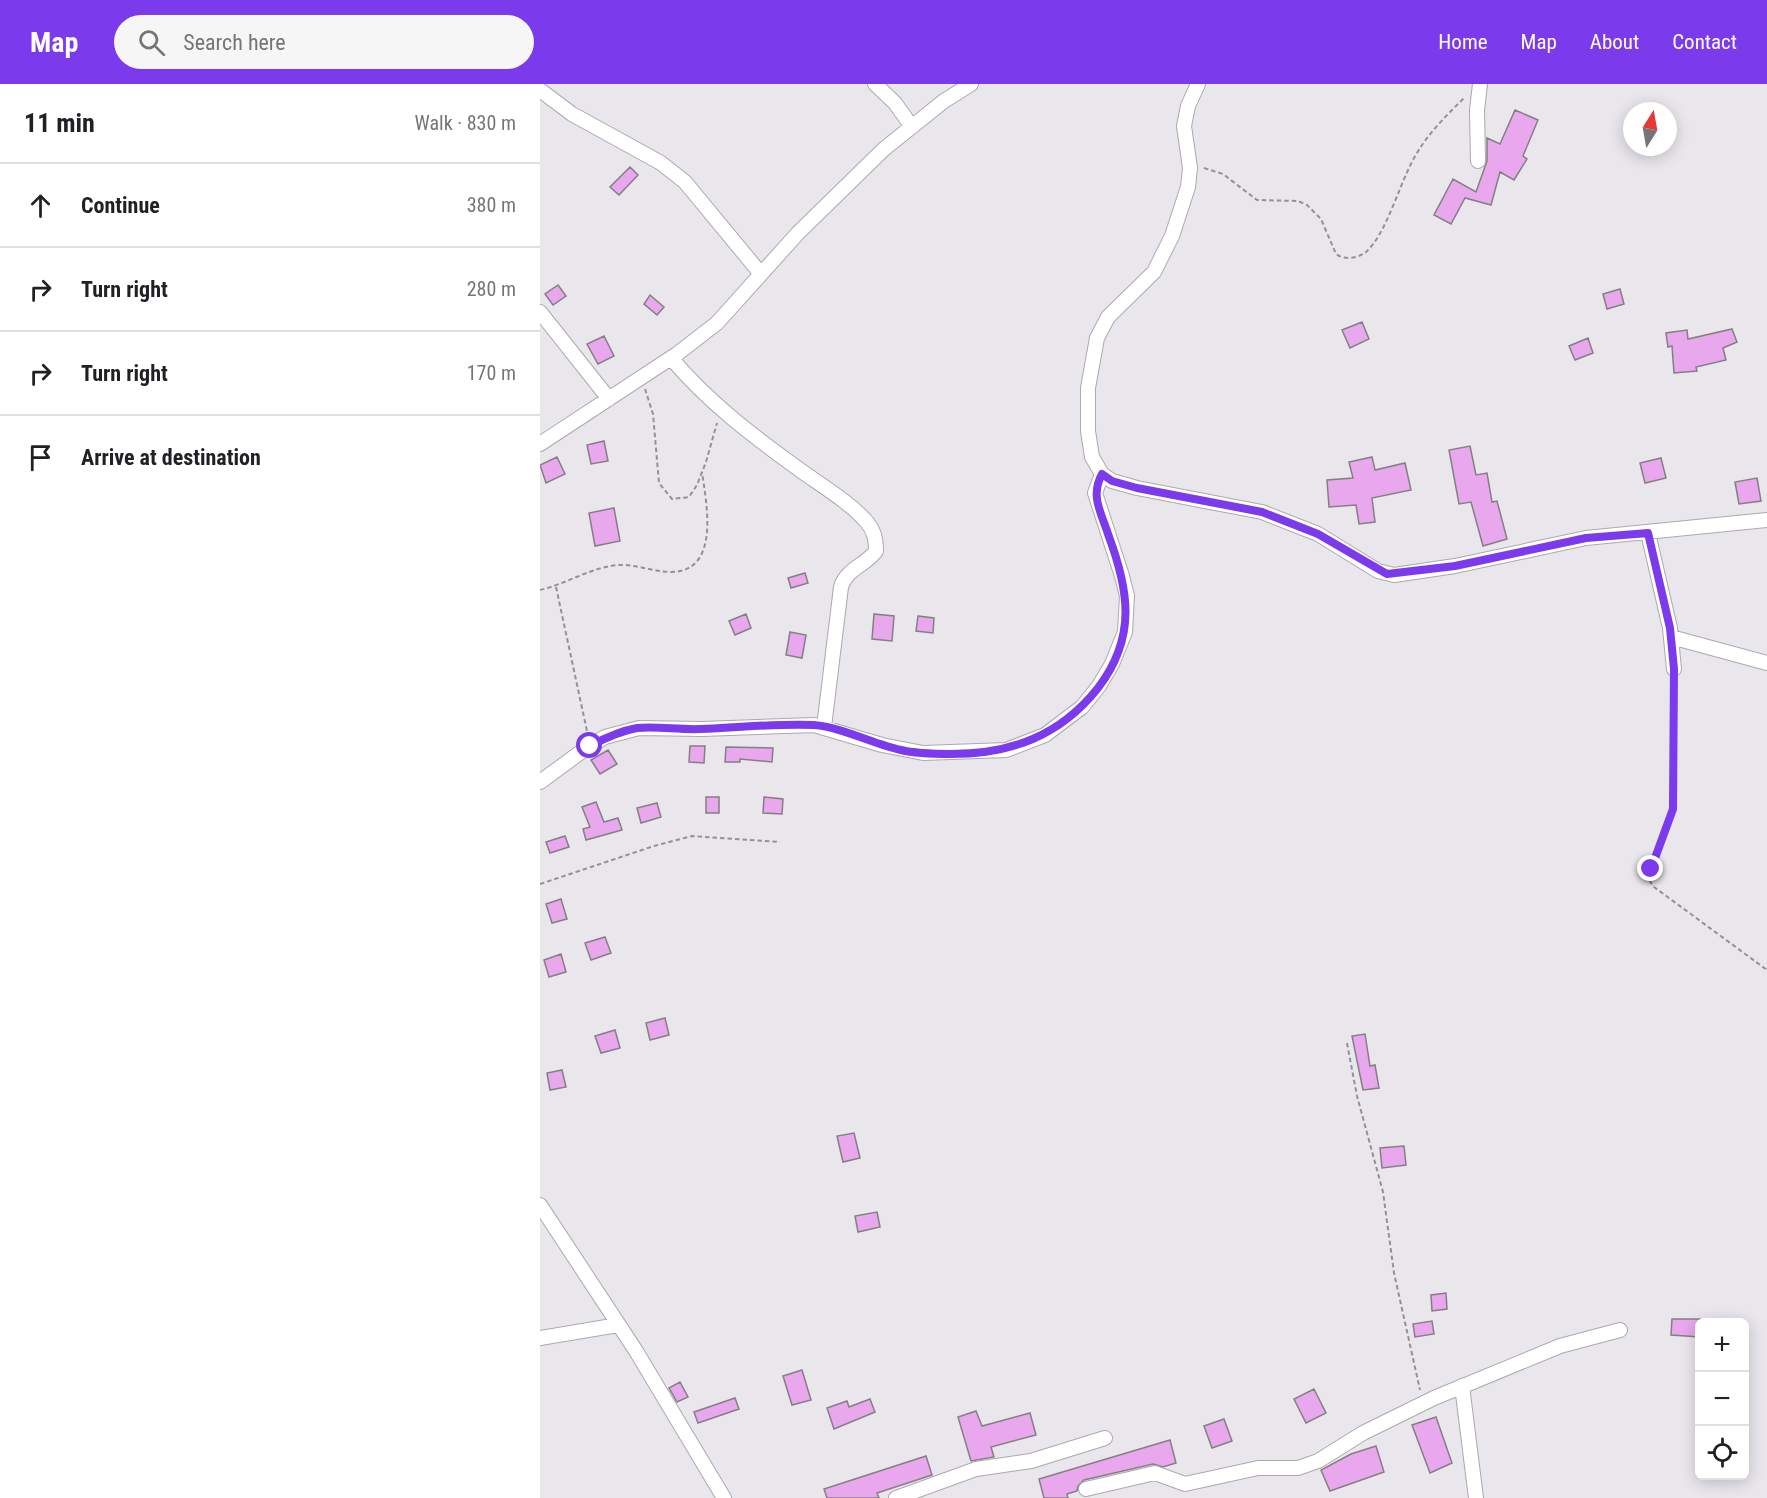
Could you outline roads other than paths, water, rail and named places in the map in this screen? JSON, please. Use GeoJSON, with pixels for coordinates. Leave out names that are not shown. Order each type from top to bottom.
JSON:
{"type":"FeatureCollection","features":[{"type":"Feature","properties":{"kind":"street"},"geometry":{"type":"LineString","coordinates":[[875,84],[895,103],[912,127]]}},
{"type":"Feature","properties":{"kind":"street"},"geometry":{"type":"LineString","coordinates":[[540,444],[671,358],[717,323],[760,274],[866,166],[944,100],[971,84]]}},
{"type":"Feature","properties":{"kind":"street"},"geometry":{"type":"LineString","coordinates":[[1198,84],[1188,106],[1184,126],[1190,163],[1188,188],[1161,262],[1145,282],[1108,317],[1097,338],[1089,381],[1088,431],[1092,457],[1102,474],[1112,481],[1137,488],[1262,512],[1318,534],[1387,574],[1455,566],[1586,538],[1767,520]]}},
{"type":"Feature","properties":{"kind":"street"},"geometry":{"type":"LineString","coordinates":[[1475,87],[1478,161]]}},
{"type":"Feature","properties":{"kind":"street"},"geometry":{"type":"LineString","coordinates":[[540,90],[572,114],[661,163],[685,182],[760,274]]}},
{"type":"Feature","properties":{"kind":"street"},"geometry":{"type":"LineString","coordinates":[[540,312],[609,399]]}},
{"type":"Feature","properties":{"kind":"street"},"geometry":{"type":"LineString","coordinates":[[671,358],[735,422],[847,504],[867,521],[874,534],[876,550],[871,559],[847,574],[841,587],[824,727]]}},
{"type":"Feature","properties":{"kind":"street"},"geometry":{"type":"LineString","coordinates":[[540,782],[605,737],[639,728],[824,727],[904,751],[923,753],[988,752],[1023,745],[1046,735],[1082,707],[1099,686],[1112,664],[1125,632],[1126,596],[1118,560],[1096,503],[1096,485],[1102,474]]}},
{"type":"Feature","properties":{"kind":"street"},"geometry":{"type":"LineString","coordinates":[[1648,533],[1671,637],[1674,669]]}},
{"type":"Feature","properties":{"kind":"street"},"geometry":{"type":"LineString","coordinates":[[1671,637],[1767,663]]}},
{"type":"Feature","properties":{"kind":"street"},"geometry":{"type":"LineString","coordinates":[[540,1205],[677,1417],[724,1498]]}},
{"type":"Feature","properties":{"kind":"street"},"geometry":{"type":"LineString","coordinates":[[540,1338],[618,1325]]}},
{"type":"Feature","properties":{"kind":"street"},"geometry":{"type":"LineString","coordinates":[[1086,1490],[1155,1473],[1185,1484],[1258,1468],[1298,1468],[1318,1461],[1373,1428],[1462,1386],[1560,1346],[1620,1330]]}},
{"type":"Feature","properties":{"kind":"street"},"geometry":{"type":"LineString","coordinates":[[1462,1386],[1476,1498]]}},
{"type":"Feature","properties":{"kind":"street"},"geometry":{"type":"LineString","coordinates":[[896,1498],[976,1469],[1031,1461],[1104,1438]]}}]}
